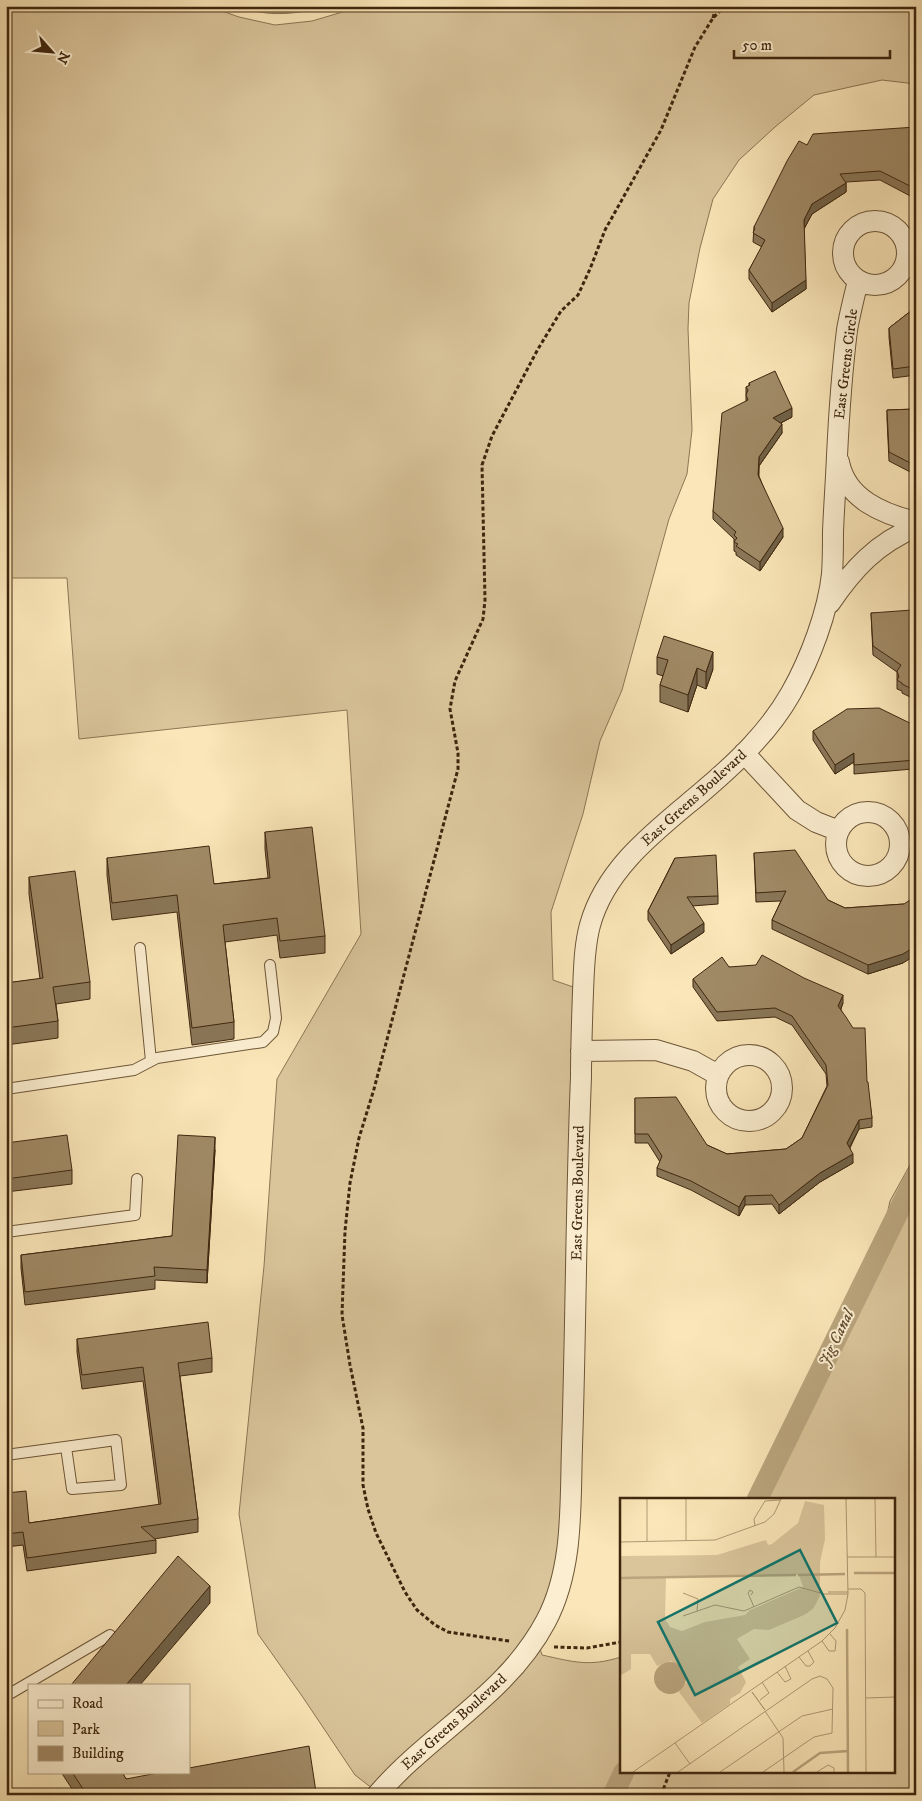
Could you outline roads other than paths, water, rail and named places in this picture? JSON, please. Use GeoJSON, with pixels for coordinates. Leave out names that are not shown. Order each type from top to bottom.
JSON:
{"type":"FeatureCollection","features":[{"type":"Feature","properties":{"kind":"street","name":"East Greens Circle"},"geometry":{"type":"LineString","coordinates":[[837,447],[848,327],[858,280]]}},
{"type":"Feature","properties":{"kind":"street"},"geometry":{"type":"LineString","coordinates":[[837,447],[839,465],[846,481],[861,498],[882,512],[916,522]]}},
{"type":"Feature","properties":{"kind":"street","name":"East Greens Boulevard"},"geometry":{"type":"LineString","coordinates":[[380,1793],[417,1754],[500,1683],[532,1644],[546,1621],[555,1600],[568,1542],[574,1390],[581,1051],[585,954],[589,927],[598,902],[612,878],[644,842],[705,790],[744,753],[775,718],[791,693],[804,667],[825,611],[832,576],[837,447]]}},
{"type":"Feature","properties":{"kind":"street","name":"East Greens Boulevard"},"geometry":{"type":"LineString","coordinates":[[825,611],[848,578],[880,546],[897,535],[916,527]]}},
{"type":"Feature","properties":{"kind":"street"},"geometry":{"type":"LineString","coordinates":[[744,753],[797,810],[816,822],[839,831]]}},
{"type":"Feature","properties":{"kind":"street"},"geometry":{"type":"LineString","coordinates":[[581,1051],[656,1050],[693,1061],[718,1075]]}},
{"type":"Feature","properties":{"kind":"lane"},"geometry":{"type":"LineString","coordinates":[[140,948],[151,1061]]}},
{"type":"Feature","properties":{"kind":"lane"},"geometry":{"type":"LineString","coordinates":[[6,1089],[134,1070],[157,1058],[263,1042],[273,1032],[276,1018],[270,965]]}},
{"type":"Feature","properties":{"kind":"lane"},"geometry":{"type":"LineString","coordinates":[[6,1232],[135,1215],[137,1179]]}},
{"type":"Feature","properties":{"kind":"lane"},"geometry":{"type":"LineString","coordinates":[[6,1455],[116,1440],[122,1484],[72,1489],[66,1447]]}},
{"type":"Feature","properties":{"kind":"lane"},"geometry":{"type":"LineString","coordinates":[[6,1696],[110,1635]]}},
{"type":"Feature","properties":{"kind":"water"},"geometry":{"type":"Polygon","coordinates":[[[237,6],[330,6],[295,13],[272,13],[249,10],[237,6]]]}},
{"type":"Feature","properties":{"kind":"waterway","name":"Jig Canal"},"geometry":{"type":"LineString","coordinates":[[758,1498],[916,1176]]}},
{"type":"Feature","properties":{"kind":"waterway","name":"Jig Canal"},"geometry":{"type":"LineString","coordinates":[[613,1795],[623,1774]]}}]}
